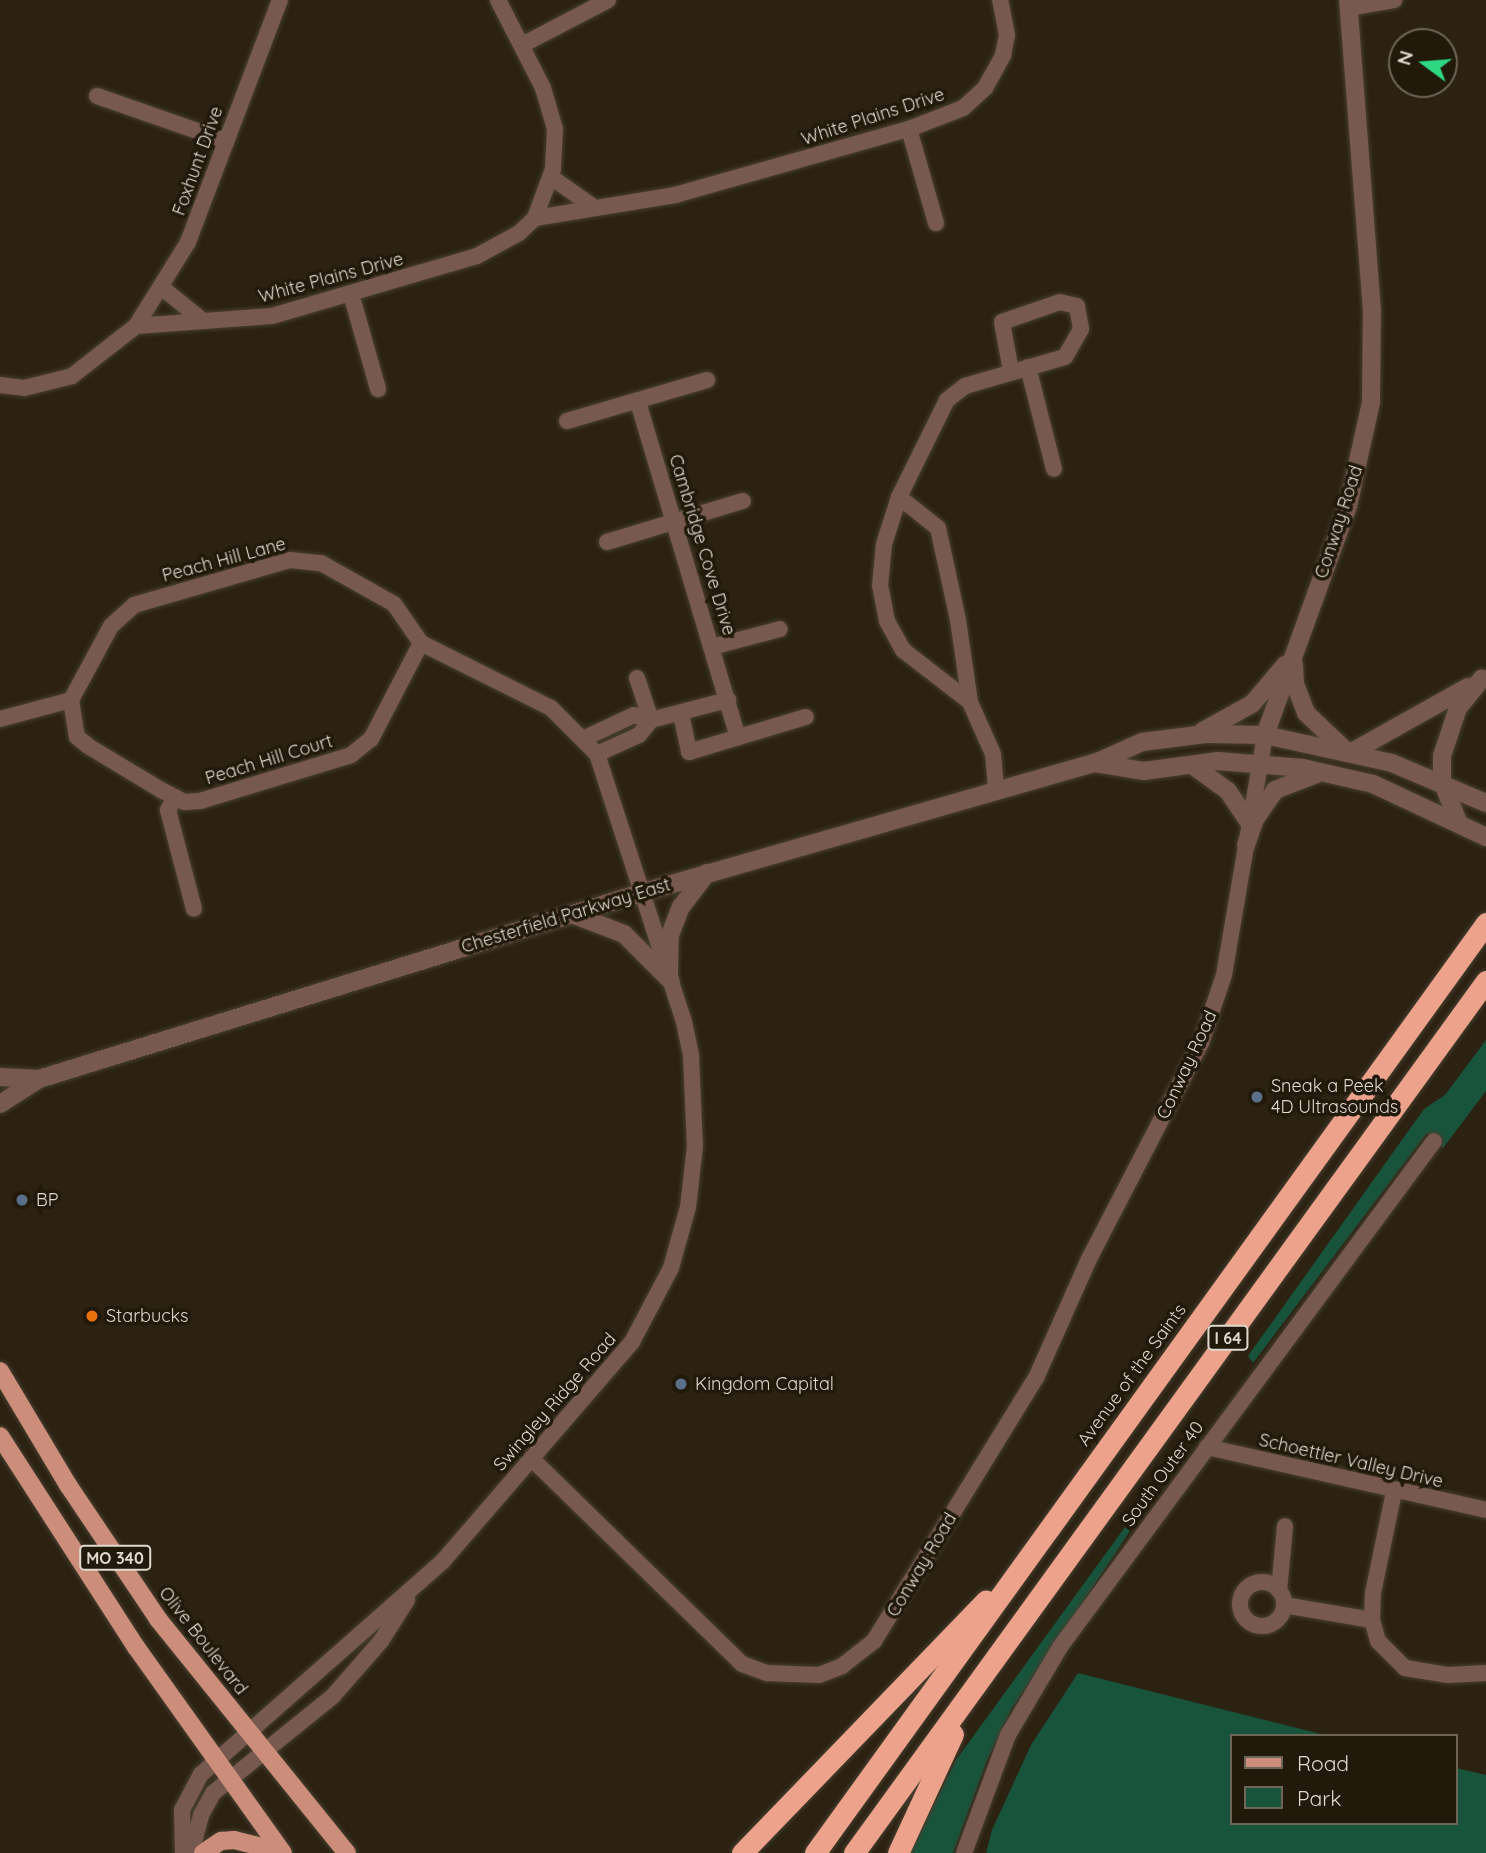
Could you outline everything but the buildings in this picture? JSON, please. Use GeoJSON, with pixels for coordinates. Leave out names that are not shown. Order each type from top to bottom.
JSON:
{"type":"FeatureCollection","features":[{"type":"Feature","properties":{"kind":"highway","name":"Avenue of the Saints"},"geometry":{"type":"LineString","coordinates":[[815,1853],[1486,923]]}},
{"type":"Feature","properties":{"kind":"highway","name":"I 64"},"geometry":{"type":"LineString","coordinates":[[854,1853],[1486,981]]}},
{"type":"Feature","properties":{"kind":"highway"},"geometry":{"type":"LineString","coordinates":[[742,1853],[844,1751],[951,1632],[1019,1570]]}},
{"type":"Feature","properties":{"kind":"highway"},"geometry":{"type":"LineString","coordinates":[[898,1853],[971,1694]]}},
{"type":"Feature","properties":{"kind":"main road","name":"Olive Boulevard"},"geometry":{"type":"LineString","coordinates":[[0,1371],[127,1575],[247,1732],[346,1853]]}},
{"type":"Feature","properties":{"kind":"main road","name":"MO 340"},"geometry":{"type":"LineString","coordinates":[[0,1436],[136,1647],[218,1757],[283,1852]]}},
{"type":"Feature","properties":{"kind":"main road"},"geometry":{"type":"LineString","coordinates":[[204,1853],[221,1841],[234,1840],[283,1852]]}},
{"type":"Feature","properties":{"kind":"street","name":"Foxhunt Drive"},"geometry":{"type":"LineString","coordinates":[[136,326],[188,242],[280,0]]}},
{"type":"Feature","properties":{"kind":"street"},"geometry":{"type":"LineString","coordinates":[[498,0],[543,88],[555,128],[551,177],[535,218]]}},
{"type":"Feature","properties":{"kind":"street"},"geometry":{"type":"LineString","coordinates":[[522,45],[608,0]]}},
{"type":"Feature","properties":{"kind":"street","name":"White Plains Drive"},"geometry":{"type":"LineString","coordinates":[[136,326],[272,316],[477,256],[519,233],[535,218],[592,206],[675,195],[909,129],[963,108],[985,88],[1003,55],[1007,35],[1000,0]]}},
{"type":"Feature","properties":{"kind":"street"},"geometry":{"type":"LineString","coordinates":[[1348,4],[1389,1]]}},
{"type":"Feature","properties":{"kind":"street","name":"Conway Road"},"geometry":{"type":"LineString","coordinates":[[531,1459],[742,1664],[767,1673],[818,1675],[859,1654],[885,1626],[1035,1378],[1089,1259],[1201,1043],[1224,975],[1265,736],[1348,506],[1371,402],[1372,311],[1348,4]]}},
{"type":"Feature","properties":{"kind":"street"},"geometry":{"type":"LineString","coordinates":[[97,96],[226,141]]}},
{"type":"Feature","properties":{"kind":"street"},"geometry":{"type":"LineString","coordinates":[[909,129],[936,223]]}},
{"type":"Feature","properties":{"kind":"street"},"geometry":{"type":"LineString","coordinates":[[551,177],[592,206]]}},
{"type":"Feature","properties":{"kind":"street"},"geometry":{"type":"LineString","coordinates":[[161,287],[202,320]]}},
{"type":"Feature","properties":{"kind":"street"},"geometry":{"type":"LineString","coordinates":[[351,294],[377,389]]}},
{"type":"Feature","properties":{"kind":"street"},"geometry":{"type":"LineString","coordinates":[[970,702],[903,650],[887,621],[880,586],[884,544],[899,497],[947,400],[965,386],[1065,357],[1081,330],[1077,306],[1060,302],[1002,322],[1011,371]]}},
{"type":"Feature","properties":{"kind":"street"},"geometry":{"type":"LineString","coordinates":[[0,384],[24,388],[72,376],[136,326]]}},
{"type":"Feature","properties":{"kind":"street"},"geometry":{"type":"LineString","coordinates":[[1028,367],[1054,469]]}},
{"type":"Feature","properties":{"kind":"street"},"geometry":{"type":"LineString","coordinates":[[568,422],[706,380]]}},
{"type":"Feature","properties":{"kind":"street","name":"Cambridge Cove Drive"},"geometry":{"type":"LineString","coordinates":[[638,402],[738,737]]}},
{"type":"Feature","properties":{"kind":"street"},"geometry":{"type":"LineString","coordinates":[[899,497],[938,528],[958,620],[970,702],[993,754],[996,788]]}},
{"type":"Feature","properties":{"kind":"street"},"geometry":{"type":"LineString","coordinates":[[607,542],[743,501]]}},
{"type":"Feature","properties":{"kind":"street","name":"Peach Hill Lane"},"geometry":{"type":"LineString","coordinates":[[71,700],[111,626],[134,605],[290,560],[321,563],[381,594],[394,604],[421,643],[551,708],[584,738],[597,754],[643,892]]}},
{"type":"Feature","properties":{"kind":"street"},"geometry":{"type":"LineString","coordinates":[[712,647],[780,629]]}},
{"type":"Feature","properties":{"kind":"street","name":"Peach Hill Court"},"geometry":{"type":"LineString","coordinates":[[71,700],[78,737],[175,797],[200,801],[351,755],[371,739],[421,643]]}},
{"type":"Feature","properties":{"kind":"street"},"geometry":{"type":"LineString","coordinates":[[1191,736],[1223,724],[1252,704],[1293,657]]}},
{"type":"Feature","properties":{"kind":"street"},"geometry":{"type":"LineString","coordinates":[[1293,657],[1295,684],[1306,713],[1349,751],[1419,718],[1484,676]]}},
{"type":"Feature","properties":{"kind":"street"},"geometry":{"type":"LineString","coordinates":[[1459,824],[1441,781],[1447,730],[1484,676]]}},
{"type":"Feature","properties":{"kind":"street"},"geometry":{"type":"LineString","coordinates":[[637,678],[651,720]]}},
{"type":"Feature","properties":{"kind":"street"},"geometry":{"type":"LineString","coordinates":[[0,719],[71,700]]}},
{"type":"Feature","properties":{"kind":"street"},"geometry":{"type":"LineString","coordinates":[[584,738],[634,715],[651,720],[728,700]]}},
{"type":"Feature","properties":{"kind":"street"},"geometry":{"type":"LineString","coordinates":[[681,714],[689,752],[806,718]]}},
{"type":"Feature","properties":{"kind":"street"},"geometry":{"type":"LineString","coordinates":[[597,754],[639,735],[651,720]]}},
{"type":"Feature","properties":{"kind":"street","name":"Chesterfield Parkway East"},"geometry":{"type":"LineString","coordinates":[[0,1104],[39,1079],[643,892],[996,788],[1095,763],[1142,741],[1191,736],[1265,736],[1349,751],[1441,781],[1486,803]]}},
{"type":"Feature","properties":{"kind":"street","name":"Chesterfield Parkway East"},"geometry":{"type":"LineString","coordinates":[[1095,763],[1144,771],[1192,765],[1260,763],[1323,772],[1373,784],[1486,837]]}},
{"type":"Feature","properties":{"kind":"street"},"geometry":{"type":"LineString","coordinates":[[1192,765],[1228,791],[1250,824]]}},
{"type":"Feature","properties":{"kind":"street"},"geometry":{"type":"LineString","coordinates":[[1246,845],[1255,819],[1275,790],[1293,779],[1323,772]]}},
{"type":"Feature","properties":{"kind":"street"},"geometry":{"type":"LineString","coordinates":[[175,797],[168,810],[194,909]]}},
{"type":"Feature","properties":{"kind":"street"},"geometry":{"type":"LineString","coordinates":[[670,977],[670,935],[681,908],[707,873]]}},
{"type":"Feature","properties":{"kind":"street","name":"Swingley Ridge Road"},"geometry":{"type":"LineString","coordinates":[[191,1853],[206,1802],[231,1777],[350,1678],[416,1586],[632,1342],[660,1294],[681,1240],[693,1177],[695,1080],[670,977],[643,892]]}},
{"type":"Feature","properties":{"kind":"street"},"geometry":{"type":"LineString","coordinates":[[572,914],[624,934],[670,977]]}},
{"type":"Feature","properties":{"kind":"street","name":"Chesterfield Parkway East"},"geometry":{"type":"LineString","coordinates":[[0,1077],[39,1079]]}},
{"type":"Feature","properties":{"kind":"street","name":"South Outer 40"},"geometry":{"type":"LineString","coordinates":[[964,1853],[1008,1735],[1060,1647],[1434,1141]]}},
{"type":"Feature","properties":{"kind":"street","name":"Schoettler Valley Drive"},"geometry":{"type":"LineString","coordinates":[[1207,1447],[1394,1492],[1486,1510]]}},
{"type":"Feature","properties":{"kind":"street"},"geometry":{"type":"LineString","coordinates":[[1394,1492],[1373,1593],[1372,1620],[1378,1642],[1405,1668],[1448,1675],[1486,1673]]}},
{"type":"Feature","properties":{"kind":"street"},"geometry":{"type":"LineString","coordinates":[[1285,1526],[1281,1598],[1372,1620]]}},
{"type":"Feature","properties":{"kind":"street","name":"Swingley Ridge Road"},"geometry":{"type":"LineString","coordinates":[[183,1853],[182,1810],[194,1783],[218,1757],[416,1586]]}},
{"type":"Feature","properties":{"kind":"green space"},"geometry":{"type":"Polygon","coordinates":[[[1486,1040],[1486,1091],[1443,1148],[1427,1133],[1253,1363],[1248,1356],[1424,1109],[1445,1095],[1486,1040]]]}},
{"type":"Feature","properties":{"kind":"green space"},"geometry":{"type":"Polygon","coordinates":[[[1125,1527],[1130,1531],[1012,1708],[987,1760],[953,1853],[910,1853],[956,1760],[1125,1527]]]}},
{"type":"Feature","properties":{"kind":"green space"},"geometry":{"type":"Polygon","coordinates":[[[1078,1673],[1321,1734],[1230,1734],[1230,1825],[1458,1825],[1458,1768],[1486,1775],[1486,1853],[986,1853],[992,1830],[1031,1745],[1078,1673]]]}},
{"type":"Feature","properties":{"kind":"place","name":"Sneak a Peek 4D Ultrasounds"},"geometry":{"type":"Point","coordinates":[1257,1097]}},
{"type":"Feature","properties":{"kind":"place","name":"BP"},"geometry":{"type":"Point","coordinates":[22,1200]}},
{"type":"Feature","properties":{"kind":"place","name":"Starbucks"},"geometry":{"type":"Point","coordinates":[92,1316]}},
{"type":"Feature","properties":{"kind":"place","name":"Kingdom Capital"},"geometry":{"type":"Point","coordinates":[681,1384]}}]}
